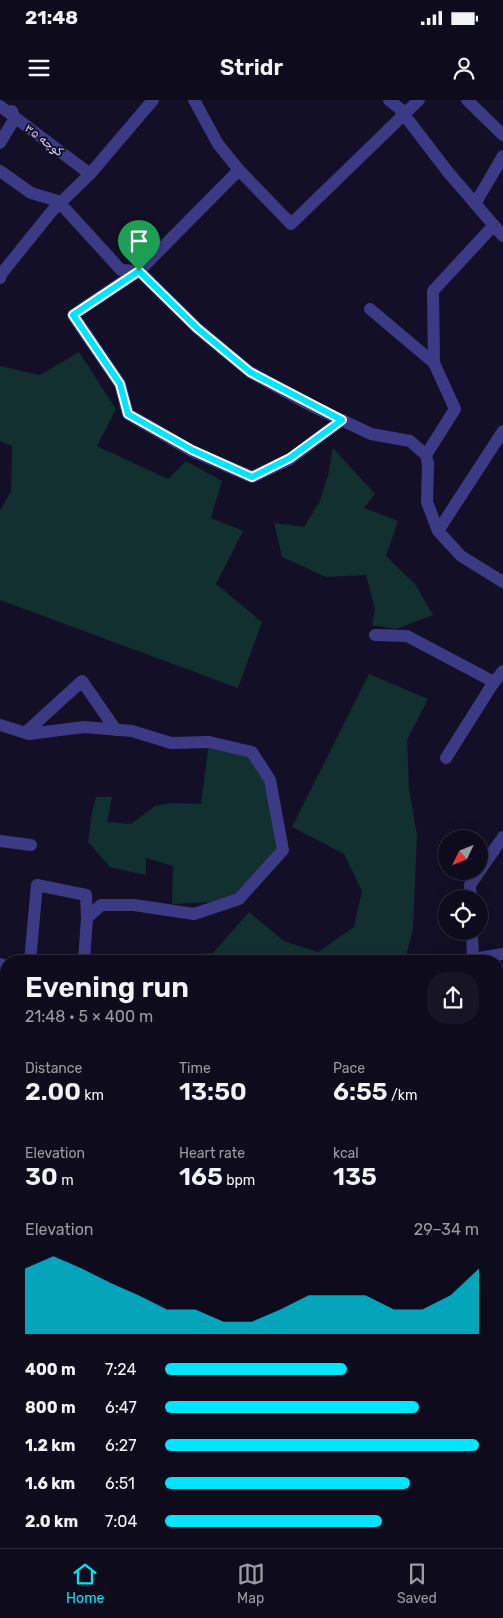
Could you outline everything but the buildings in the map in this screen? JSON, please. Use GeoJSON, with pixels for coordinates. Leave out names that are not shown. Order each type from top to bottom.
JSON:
{"type":"FeatureCollection","features":[{"type":"Feature","properties":{"kind":"street"},"geometry":{"type":"LineString","coordinates":[[0,143],[16,118],[6,100]]}},
{"type":"Feature","properties":{"kind":"street"},"geometry":{"type":"LineString","coordinates":[[0,278],[33,234],[60,203],[90,174],[153,100]]}},
{"type":"Feature","properties":{"kind":"street"},"geometry":{"type":"LineString","coordinates":[[194,100],[218,144],[239,170],[291,224],[419,100]]}},
{"type":"Feature","properties":{"kind":"street"},"geometry":{"type":"LineString","coordinates":[[389,100],[404,114],[448,172],[503,236]]}},
{"type":"Feature","properties":{"kind":"street"},"geometry":{"type":"LineString","coordinates":[[466,100],[503,135]]}},
{"type":"Feature","properties":{"kind":"street","name":"کوچه ۳۵"},"geometry":{"type":"LineString","coordinates":[[0,106],[90,174]]}},
{"type":"Feature","properties":{"kind":"street"},"geometry":{"type":"LineString","coordinates":[[475,204],[503,156]]}},
{"type":"Feature","properties":{"kind":"street"},"geometry":{"type":"LineString","coordinates":[[239,170],[139,271],[73,315],[120,384],[128,414],[192,450],[252,477],[290,458],[342,420]]}},
{"type":"Feature","properties":{"kind":"street"},"geometry":{"type":"LineString","coordinates":[[0,171],[31,193],[58,201],[121,270],[139,271],[197,328],[250,372],[371,434],[410,441],[426,456],[428,464],[427,502],[438,531],[461,556],[503,582]]}},
{"type":"Feature","properties":{"kind":"street"},"geometry":{"type":"LineString","coordinates":[[426,456],[455,409],[434,363],[432,291],[494,225]]}},
{"type":"Feature","properties":{"kind":"street"},"geometry":{"type":"LineString","coordinates":[[370,308],[434,363]]}},
{"type":"Feature","properties":{"kind":"street"},"geometry":{"type":"LineString","coordinates":[[438,531],[501,437]]}},
{"type":"Feature","properties":{"kind":"street"},"geometry":{"type":"LineString","coordinates":[[375,635],[407,636],[494,682]]}},
{"type":"Feature","properties":{"kind":"street"},"geometry":{"type":"LineString","coordinates":[[446,758],[503,671]]}},
{"type":"Feature","properties":{"kind":"street"},"geometry":{"type":"LineString","coordinates":[[25,733],[82,681],[116,730]]}},
{"type":"Feature","properties":{"kind":"street"},"geometry":{"type":"LineString","coordinates":[[0,725],[29,734],[84,727],[132,731],[171,742],[209,742],[252,752],[270,780],[283,850],[239,899],[194,914],[134,905],[100,906],[86,918]]}},
{"type":"Feature","properties":{"kind":"street"},"geometry":{"type":"LineString","coordinates":[[470,890],[470,885],[503,837]]}},
{"type":"Feature","properties":{"kind":"street"},"geometry":{"type":"LineString","coordinates":[[0,841],[31,845]]}},
{"type":"Feature","properties":{"kind":"street"},"geometry":{"type":"LineString","coordinates":[[31,955],[37,885],[86,895],[84,955]]}},
{"type":"Feature","properties":{"kind":"street"},"geometry":{"type":"LineString","coordinates":[[472,940],[473,955]]}},
{"type":"Feature","properties":{"kind":"green space"},"geometry":{"type":"Polygon","coordinates":[[[79,352],[116,409],[97,446],[168,479],[186,461],[222,481],[211,518],[243,531],[216,584],[262,622],[238,688],[0,600],[0,511],[11,491],[12,446],[0,441],[0,366],[40,375],[79,352]]]}},
{"type":"Feature","properties":{"kind":"green space"},"geometry":{"type":"Polygon","coordinates":[[[333,448],[375,494],[364,508],[398,521],[386,556],[415,584],[433,615],[396,629],[372,625],[375,609],[366,575],[326,577],[282,557],[274,523],[304,527],[320,501],[328,475],[333,448]]]}},
{"type":"Feature","properties":{"kind":"green space"},"geometry":{"type":"Polygon","coordinates":[[[369,674],[428,699],[407,740],[409,789],[417,835],[413,929],[406,955],[188,955],[213,953],[249,912],[284,941],[318,952],[354,927],[362,891],[344,854],[292,827],[369,674]]]}},
{"type":"Feature","properties":{"kind":"green space"},"geometry":{"type":"Polygon","coordinates":[[[209,742],[252,752],[270,780],[283,850],[232,901],[172,904],[173,866],[146,858],[146,875],[110,867],[88,842],[92,812],[96,797],[112,797],[107,822],[131,824],[155,806],[170,803],[201,804],[209,742]]]}},
{"type":"Feature","properties":{"kind":"route"},"geometry":{"type":"LineString","coordinates":[[139,271],[197,328],[250,372],[308,404],[342,420],[290,458],[252,477],[192,450],[128,414],[120,384],[73,315],[139,271]]}}]}
